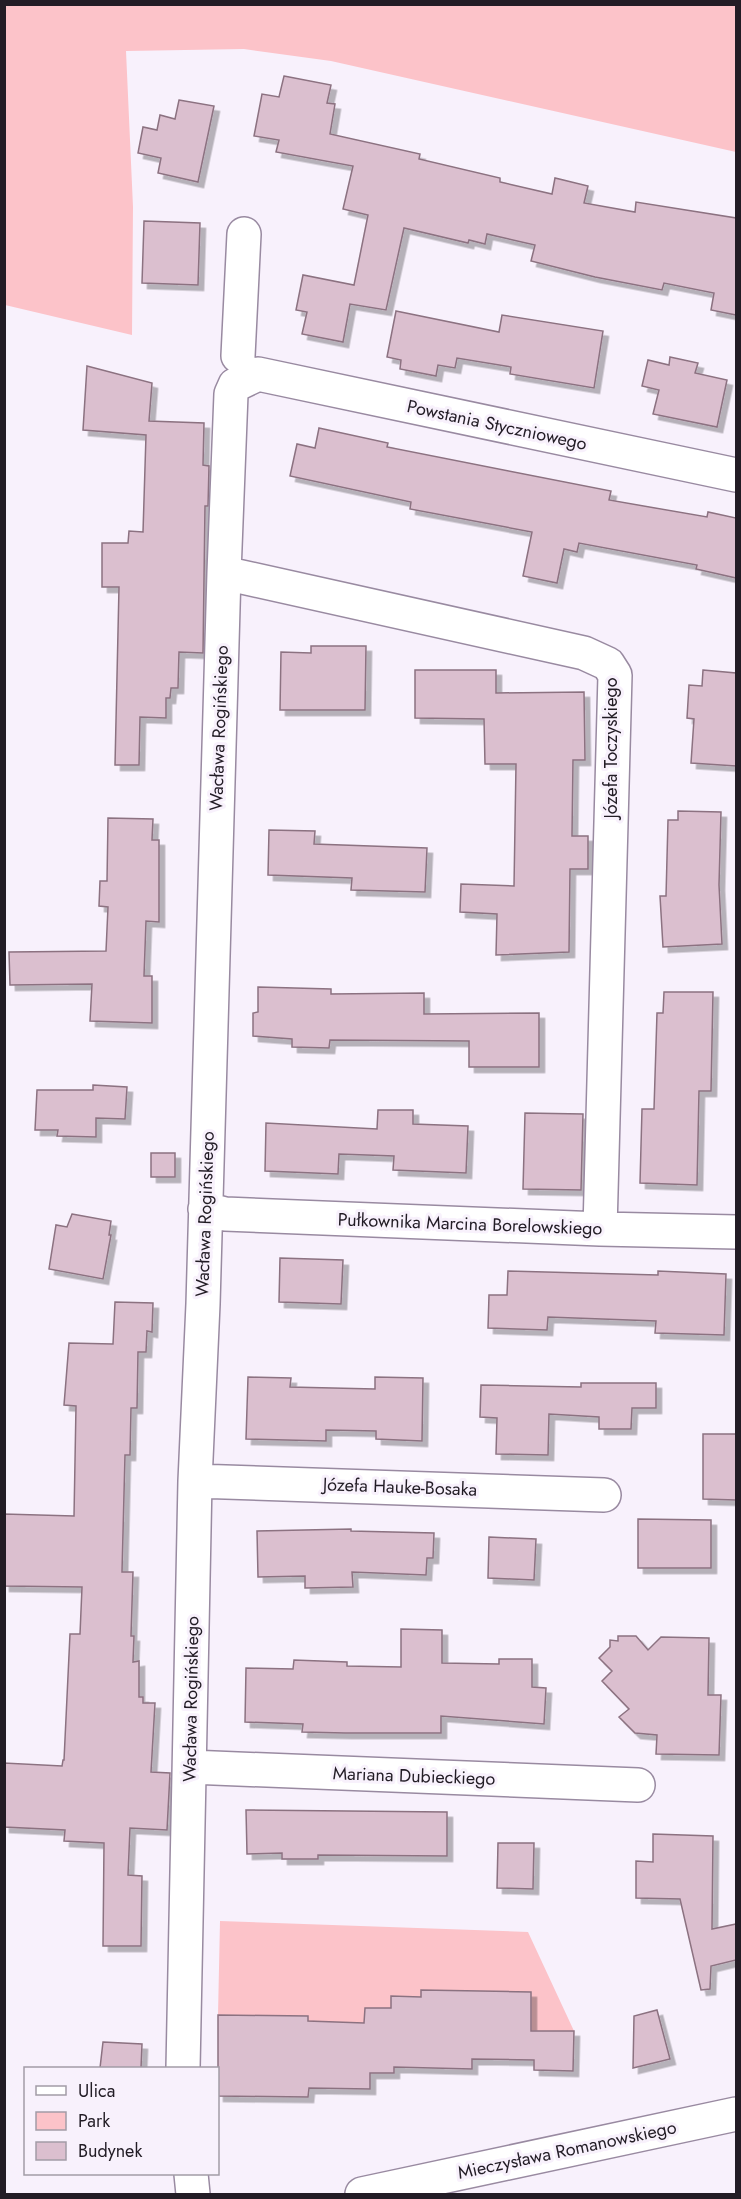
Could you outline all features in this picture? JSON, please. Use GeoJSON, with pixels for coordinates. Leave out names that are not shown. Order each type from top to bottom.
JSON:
{"type":"FeatureCollection","features":[{"type":"Feature","properties":{"kind":"street"},"geometry":{"type":"LineString","coordinates":[[244,234],[248,365]]}},
{"type":"Feature","properties":{"kind":"street","name":"Powstania Styczniowego"},"geometry":{"type":"LineString","coordinates":[[248,365],[736,475]]}},
{"type":"Feature","properties":{"kind":"street","name":"Wacława Rogińskiego"},"geometry":{"type":"LineString","coordinates":[[183,2067],[195,1481],[224,573],[231,394],[248,365]]}},
{"type":"Feature","properties":{"kind":"street","name":"Józefa Toczyskiego"},"geometry":{"type":"LineString","coordinates":[[224,573],[584,653],[608,664],[615,675],[600,1230]]}},
{"type":"Feature","properties":{"kind":"street","name":"Pułkownika Marcina Borelowskiego"},"geometry":{"type":"LineString","coordinates":[[205,1209],[225,1214],[600,1230],[736,1232]]}},
{"type":"Feature","properties":{"kind":"street","name":"Józefa Hauke-Bosaka"},"geometry":{"type":"LineString","coordinates":[[195,1481],[604,1495]]}},
{"type":"Feature","properties":{"kind":"street","name":"Mariana Dubieckiego"},"geometry":{"type":"LineString","coordinates":[[190,1767],[638,1785]]}},
{"type":"Feature","properties":{"kind":"street","name":"Mieczysława Romanowskiego"},"geometry":{"type":"LineString","coordinates":[[362,2194],[734,2120]]}},
{"type":"Feature","properties":{"kind":"street"},"geometry":{"type":"LineString","coordinates":[[191,2175],[193,2194]]}},
{"type":"Feature","properties":{"kind":"green space"},"geometry":{"type":"Polygon","coordinates":[[[5,4],[736,5],[736,152],[331,61],[244,49],[126,51],[133,207],[132,335],[5,305],[5,4]]]}},
{"type":"Feature","properties":{"kind":"green space"},"geometry":{"type":"Polygon","coordinates":[[[220,1921],[528,1932],[574,2031],[531,2031],[531,1992],[421,1990],[421,1997],[391,1996],[391,2008],[365,2008],[364,2023],[338,2031],[218,2015],[220,1921]]]}},
{"type":"Feature","properties":{"kind":"building"},"geometry":{"type":"Polygon","coordinates":[[[284,76],[331,85],[327,103],[335,104],[330,134],[420,154],[419,159],[500,178],[500,182],[552,194],[555,178],[588,186],[584,203],[635,212],[636,202],[736,218],[736,315],[711,310],[714,293],[664,283],[662,290],[531,261],[535,245],[487,234],[485,244],[469,240],[468,243],[404,228],[386,310],[350,304],[343,342],[302,334],[307,312],[296,310],[303,275],[354,285],[368,215],[343,209],[353,166],[276,152],[279,140],[254,136],[262,94],[279,97],[284,76]]]}},
{"type":"Feature","properties":{"kind":"building"},"geometry":{"type":"Polygon","coordinates":[[[179,100],[214,106],[198,182],[158,173],[161,158],[138,153],[143,127],[157,130],[160,115],[175,119],[179,100]]]}},
{"type":"Feature","properties":{"kind":"building"},"geometry":{"type":"Polygon","coordinates":[[[144,221],[200,223],[198,285],[142,283],[144,221]]]}},
{"type":"Feature","properties":{"kind":"building"},"geometry":{"type":"Polygon","coordinates":[[[396,311],[499,332],[502,315],[603,331],[594,388],[510,374],[511,367],[457,358],[455,368],[438,365],[436,376],[400,369],[401,360],[387,357],[396,311]]]}},
{"type":"Feature","properties":{"kind":"building"},"geometry":{"type":"Polygon","coordinates":[[[670,357],[698,363],[695,373],[727,380],[717,427],[653,414],[659,390],[642,386],[648,360],[669,365],[670,357]]]}},
{"type":"Feature","properties":{"kind":"building"},"geometry":{"type":"Polygon","coordinates":[[[87,366],[152,383],[149,421],[204,423],[203,465],[209,466],[208,506],[205,506],[203,653],[179,652],[178,688],[171,688],[170,698],[166,698],[166,718],[140,717],[139,765],[115,765],[119,587],[102,587],[102,543],[128,543],[129,531],[143,532],[146,435],[83,430],[87,366]]]}},
{"type":"Feature","properties":{"kind":"building"},"geometry":{"type":"Polygon","coordinates":[[[319,428],[388,443],[387,447],[611,491],[609,500],[707,517],[708,512],[736,518],[736,578],[696,569],[697,565],[579,543],[577,552],[564,549],[557,583],[523,576],[532,532],[410,509],[411,502],[290,476],[297,444],[315,448],[319,428]]]}},
{"type":"Feature","properties":{"kind":"building"},"geometry":{"type":"Polygon","coordinates":[[[311,646],[366,646],[365,710],[280,710],[281,652],[311,653],[311,646]]]}},
{"type":"Feature","properties":{"kind":"building"},"geometry":{"type":"Polygon","coordinates":[[[415,670],[496,670],[496,693],[584,692],[585,760],[573,760],[572,836],[588,836],[588,869],[570,869],[569,952],[496,955],[497,914],[460,912],[461,884],[514,886],[516,764],[485,764],[484,719],[415,718],[415,670]]]}},
{"type":"Feature","properties":{"kind":"building"},"geometry":{"type":"Polygon","coordinates":[[[703,670],[736,673],[736,766],[691,763],[694,719],[687,718],[689,685],[702,686],[703,670]]]}},
{"type":"Feature","properties":{"kind":"building"},"geometry":{"type":"Polygon","coordinates":[[[678,811],[721,812],[719,885],[722,944],[663,947],[660,896],[666,896],[668,820],[678,820],[678,811]]]}},
{"type":"Feature","properties":{"kind":"building"},"geometry":{"type":"Polygon","coordinates":[[[108,818],[153,819],[152,840],[159,840],[159,922],[146,921],[144,976],[152,976],[152,1023],[90,1021],[92,984],[10,985],[9,952],[106,951],[108,907],[99,906],[100,881],[107,881],[108,818]]]}},
{"type":"Feature","properties":{"kind":"building"},"geometry":{"type":"Polygon","coordinates":[[[269,830],[315,831],[314,844],[427,848],[425,892],[351,890],[352,878],[268,875],[269,830]]]}},
{"type":"Feature","properties":{"kind":"building"},"geometry":{"type":"Polygon","coordinates":[[[258,987],[331,989],[331,994],[424,993],[424,1014],[539,1013],[539,1067],[469,1067],[469,1041],[330,1040],[329,1048],[292,1047],[292,1039],[253,1036],[253,1013],[258,1012],[258,987]]]}},
{"type":"Feature","properties":{"kind":"building"},"geometry":{"type":"Polygon","coordinates":[[[664,992],[713,992],[711,1091],[699,1091],[697,1185],[640,1183],[642,1109],[654,1109],[657,1013],[663,1013],[664,992]]]}},
{"type":"Feature","properties":{"kind":"building"},"geometry":{"type":"Polygon","coordinates":[[[93,1085],[127,1087],[125,1119],[96,1118],[96,1137],[57,1136],[58,1130],[35,1130],[37,1090],[93,1090],[93,1085]]]}},
{"type":"Feature","properties":{"kind":"building"},"geometry":{"type":"Polygon","coordinates":[[[378,1110],[413,1110],[413,1124],[468,1126],[466,1173],[393,1170],[394,1156],[339,1154],[338,1174],[265,1171],[266,1123],[377,1129],[378,1110]]]}},
{"type":"Feature","properties":{"kind":"building"},"geometry":{"type":"Polygon","coordinates":[[[525,1113],[583,1114],[581,1190],[523,1189],[525,1113]]]}},
{"type":"Feature","properties":{"kind":"building"},"geometry":{"type":"Polygon","coordinates":[[[151,1153],[175,1153],[175,1177],[151,1177],[151,1153]]]}},
{"type":"Feature","properties":{"kind":"building"},"geometry":{"type":"Polygon","coordinates":[[[72,1214],[111,1221],[109,1235],[111,1235],[103,1279],[49,1269],[56,1225],[67,1227],[72,1214]]]}},
{"type":"Feature","properties":{"kind":"building"},"geometry":{"type":"Polygon","coordinates":[[[280,1258],[343,1260],[341,1304],[279,1302],[280,1258]]]}},
{"type":"Feature","properties":{"kind":"building"},"geometry":{"type":"Polygon","coordinates":[[[508,1271],[658,1275],[658,1271],[726,1274],[724,1335],[655,1333],[656,1321],[548,1317],[547,1330],[488,1328],[489,1295],[507,1295],[508,1271]]]}},
{"type":"Feature","properties":{"kind":"building"},"geometry":{"type":"Polygon","coordinates":[[[115,1302],[153,1303],[152,1332],[147,1331],[146,1352],[138,1352],[137,1408],[131,1408],[130,1455],[125,1455],[122,1572],[133,1572],[131,1636],[134,1636],[133,1662],[139,1661],[139,1697],[143,1697],[143,1703],[155,1703],[151,1772],[170,1773],[167,1830],[130,1828],[128,1875],[142,1876],[141,1946],[103,1946],[104,1843],[64,1841],[65,1830],[4,1827],[4,1763],[62,1766],[64,1760],[70,1634],[80,1634],[82,1587],[4,1586],[4,1514],[74,1516],[76,1406],[64,1405],[69,1343],[113,1344],[115,1302]]]}},
{"type":"Feature","properties":{"kind":"building"},"geometry":{"type":"Polygon","coordinates":[[[248,1377],[291,1378],[290,1387],[375,1389],[375,1377],[423,1378],[422,1441],[376,1439],[376,1431],[326,1430],[326,1441],[246,1439],[248,1377]]]}},
{"type":"Feature","properties":{"kind":"building"},"geometry":{"type":"Polygon","coordinates":[[[581,1383],[656,1383],[656,1408],[632,1408],[631,1429],[599,1429],[599,1417],[549,1414],[548,1455],[496,1454],[497,1418],[480,1417],[481,1385],[581,1387],[581,1383]]]}},
{"type":"Feature","properties":{"kind":"building"},"geometry":{"type":"Polygon","coordinates":[[[703,1434],[736,1434],[736,1500],[703,1499],[703,1434]]]}},
{"type":"Feature","properties":{"kind":"building"},"geometry":{"type":"Polygon","coordinates":[[[638,1519],[711,1520],[711,1568],[638,1568],[638,1519]]]}},
{"type":"Feature","properties":{"kind":"building"},"geometry":{"type":"Polygon","coordinates":[[[351,1529],[351,1531],[434,1533],[433,1558],[427,1558],[426,1575],[352,1572],[353,1587],[305,1588],[305,1576],[258,1577],[257,1531],[351,1529]]]}},
{"type":"Feature","properties":{"kind":"building"},"geometry":{"type":"Polygon","coordinates":[[[489,1537],[536,1539],[534,1580],[488,1578],[489,1537]]]}},
{"type":"Feature","properties":{"kind":"building"},"geometry":{"type":"Polygon","coordinates":[[[401,1629],[442,1630],[442,1663],[499,1664],[499,1659],[532,1659],[532,1687],[546,1688],[544,1724],[441,1716],[441,1733],[345,1733],[302,1732],[303,1724],[245,1722],[246,1668],[293,1669],[294,1660],[347,1662],[347,1666],[401,1667],[401,1629]]]}},
{"type":"Feature","properties":{"kind":"building"},"geometry":{"type":"Polygon","coordinates":[[[618,1636],[636,1636],[648,1650],[661,1637],[709,1638],[708,1695],[721,1695],[719,1755],[656,1754],[657,1735],[635,1733],[619,1717],[629,1709],[602,1681],[612,1671],[599,1658],[610,1647],[610,1640],[618,1641],[618,1636]]]}},
{"type":"Feature","properties":{"kind":"building"},"geometry":{"type":"Polygon","coordinates":[[[246,1810],[447,1812],[447,1856],[318,1855],[318,1859],[282,1859],[282,1853],[247,1854],[246,1810]]]}},
{"type":"Feature","properties":{"kind":"building"},"geometry":{"type":"Polygon","coordinates":[[[653,1834],[713,1836],[712,1929],[736,1924],[736,1960],[711,1966],[710,1989],[701,1990],[680,1899],[636,1898],[636,1861],[653,1862],[653,1834]]]}},
{"type":"Feature","properties":{"kind":"building"},"geometry":{"type":"Polygon","coordinates":[[[498,1843],[534,1843],[533,1889],[497,1888],[498,1843]]]}},
{"type":"Feature","properties":{"kind":"building"},"geometry":{"type":"Polygon","coordinates":[[[421,1990],[531,1992],[531,2031],[574,2031],[573,2071],[534,2070],[534,2060],[472,2059],[472,2069],[394,2067],[394,2073],[370,2073],[370,2089],[309,2088],[308,2097],[219,2096],[218,2015],[308,2016],[308,2021],[364,2023],[365,2008],[391,2008],[391,1996],[421,1997],[421,1990]]]}},
{"type":"Feature","properties":{"kind":"building"},"geometry":{"type":"Polygon","coordinates":[[[657,2010],[670,2059],[633,2068],[634,2016],[657,2010]]]}},
{"type":"Feature","properties":{"kind":"building"},"geometry":{"type":"Polygon","coordinates":[[[103,2042],[142,2044],[141,2067],[100,2067],[103,2042]]]}}]}
